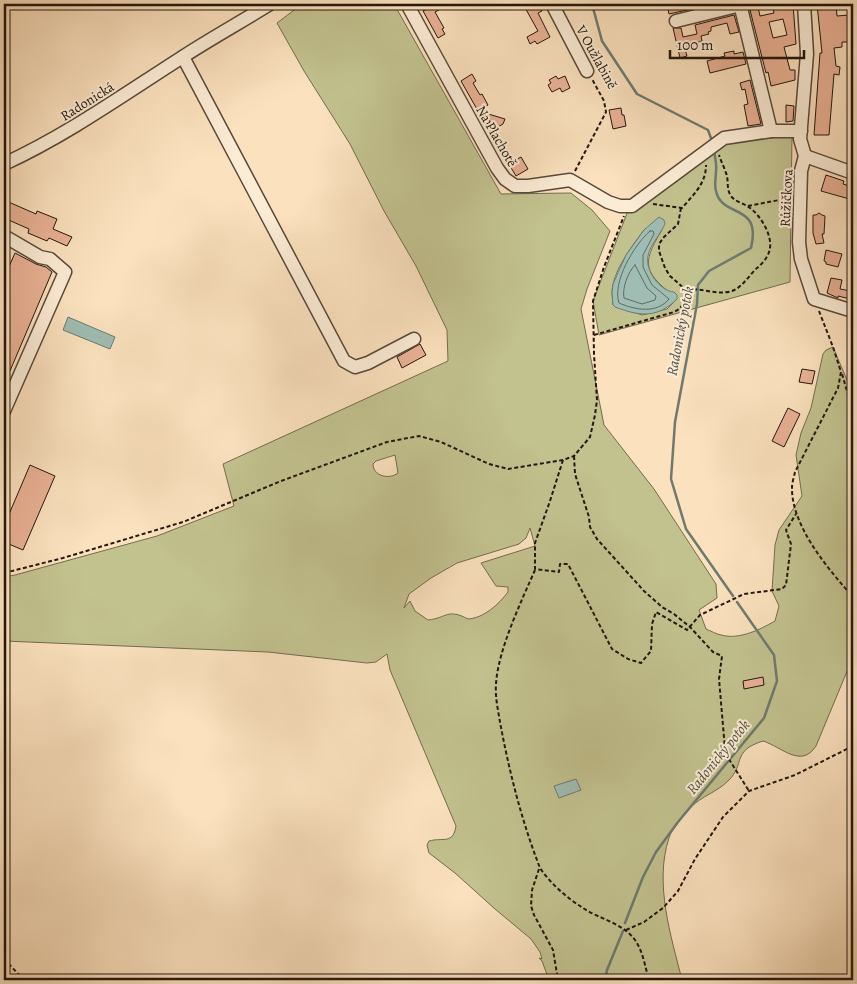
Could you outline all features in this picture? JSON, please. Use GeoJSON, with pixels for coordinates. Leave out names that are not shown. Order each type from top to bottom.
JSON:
{"type":"FeatureCollection","features":[{"type":"Feature","properties":{"kind":"street","name":"Radonická"},"geometry":{"type":"LineString","coordinates":[[4,164],[70,130],[183,56],[270,4]]}},
{"type":"Feature","properties":{"kind":"street","name":"Na Plachotě"},"geometry":{"type":"LineString","coordinates":[[407,4],[497,168],[505,179],[515,186],[570,180]]}},
{"type":"Feature","properties":{"kind":"street","name":"V Oužlabině"},"geometry":{"type":"LineString","coordinates":[[552,4],[587,71]]}},
{"type":"Feature","properties":{"kind":"street"},"geometry":{"type":"LineString","coordinates":[[676,20],[742,4],[771,131]]}},
{"type":"Feature","properties":{"kind":"street","name":"Růžičkova"},"geometry":{"type":"LineString","coordinates":[[804,4],[807,54],[801,132],[802,148],[805,156],[802,171],[799,242],[801,259],[814,299]]}},
{"type":"Feature","properties":{"kind":"street"},"geometry":{"type":"LineString","coordinates":[[183,56],[344,361],[355,367],[368,363],[414,339]]}},
{"type":"Feature","properties":{"kind":"street"},"geometry":{"type":"LineString","coordinates":[[570,180],[608,202],[620,206],[632,206],[724,138],[771,131],[801,132]]}},
{"type":"Feature","properties":{"kind":"street"},"geometry":{"type":"LineString","coordinates":[[805,156],[853,173]]}},
{"type":"Feature","properties":{"kind":"street"},"geometry":{"type":"LineString","coordinates":[[4,236],[40,257],[50,258],[65,272],[4,411]]}},
{"type":"Feature","properties":{"kind":"street"},"geometry":{"type":"LineString","coordinates":[[814,299],[853,311]]}},
{"type":"Feature","properties":{"kind":"path","name":"V Oužlabině"},"geometry":{"type":"LineString","coordinates":[[570,180],[606,112],[604,101],[587,71]]}},
{"type":"Feature","properties":{"kind":"path"},"geometry":{"type":"LineString","coordinates":[[710,149],[727,175],[728,190],[731,196],[748,206],[759,216],[767,233],[770,249],[767,256],[737,289],[725,293],[686,290],[670,276],[659,251],[659,244],[678,224],[682,208],[700,187],[710,149]]}},
{"type":"Feature","properties":{"kind":"path"},"geometry":{"type":"LineString","coordinates":[[748,206],[801,196]]}},
{"type":"Feature","properties":{"kind":"path"},"geometry":{"type":"LineString","coordinates":[[650,204],[682,208]]}},
{"type":"Feature","properties":{"kind":"path"},"geometry":{"type":"LineString","coordinates":[[4,572],[63,558],[183,522],[281,481],[387,442],[404,438],[419,436],[441,442],[489,464],[508,469],[563,460],[574,456],[590,436],[597,400],[593,301],[604,266],[625,213],[632,206]]}},
{"type":"Feature","properties":{"kind":"path"},"geometry":{"type":"LineString","coordinates":[[594,335],[674,312],[681,308],[685,302],[686,290]]}},
{"type":"Feature","properties":{"kind":"path"},"geometry":{"type":"LineString","coordinates":[[814,299],[834,347],[853,412]]}},
{"type":"Feature","properties":{"kind":"path"},"geometry":{"type":"LineString","coordinates":[[841,372],[838,388],[795,472],[792,487],[796,514],[825,565],[853,597]]}},
{"type":"Feature","properties":{"kind":"path"},"geometry":{"type":"LineString","coordinates":[[574,456],[575,474],[589,517],[590,527],[597,539],[644,591],[662,607],[690,627],[713,652],[722,656],[719,679],[722,734],[725,751],[749,791]]}},
{"type":"Feature","properties":{"kind":"path"},"geometry":{"type":"LineString","coordinates":[[563,460],[534,544],[535,569],[514,618],[500,660],[496,683],[500,722],[510,767],[540,868],[545,877],[583,908],[626,930],[636,940],[649,980]]}},
{"type":"Feature","properties":{"kind":"path"},"geometry":{"type":"LineString","coordinates":[[535,569],[559,572],[560,564],[568,564],[612,650],[628,659],[641,663],[651,651],[652,624],[656,612],[687,630],[700,615],[744,594],[782,590],[786,585],[791,544],[786,530],[796,514]]}},
{"type":"Feature","properties":{"kind":"path"},"geometry":{"type":"LineString","coordinates":[[626,930],[644,922],[663,908],[678,891],[695,859],[723,817],[749,791],[796,775],[853,746]]}},
{"type":"Feature","properties":{"kind":"path"},"geometry":{"type":"LineString","coordinates":[[540,868],[532,890],[532,906],[534,915],[553,950],[558,980]]}},
{"type":"Feature","properties":{"kind":"path"},"geometry":{"type":"LineString","coordinates":[[4,959],[24,980]]}},
{"type":"Feature","properties":{"kind":"green space"},"geometry":{"type":"Polygon","coordinates":[[[302,4],[394,4],[501,194],[571,193],[592,210],[610,231],[581,309],[604,425],[654,489],[716,584],[717,598],[699,610],[706,629],[719,635],[735,636],[756,631],[775,621],[779,606],[772,591],[775,545],[779,530],[802,496],[796,455],[801,433],[811,408],[823,354],[826,350],[833,347],[847,380],[853,400],[853,657],[816,746],[810,753],[798,756],[763,741],[753,745],[740,758],[737,769],[728,781],[695,803],[673,830],[665,855],[664,891],[669,928],[682,980],[549,980],[539,958],[542,959],[540,952],[531,939],[429,853],[427,845],[429,841],[450,838],[455,832],[456,826],[390,670],[387,654],[376,662],[367,663],[268,652],[4,641],[4,577],[157,536],[234,506],[223,464],[448,361],[447,330],[416,266],[384,211],[350,144],[304,71],[277,23],[302,4]],[[395,455],[376,461],[373,464],[379,474],[390,476],[398,473],[395,455]],[[530,528],[526,538],[519,544],[457,563],[431,578],[409,594],[404,608],[410,601],[415,611],[428,620],[451,614],[468,619],[485,613],[496,606],[504,597],[508,592],[508,587],[496,586],[481,563],[535,546],[530,528]]]}},
{"type":"Feature","properties":{"kind":"green space"},"geometry":{"type":"Polygon","coordinates":[[[792,134],[790,282],[599,335],[593,301],[631,203],[728,139],[792,134]],[[644,230],[629,251],[615,277],[612,293],[613,305],[642,315],[667,309],[677,299],[658,282],[649,269],[650,253],[662,230],[644,230]]]}},
{"type":"Feature","properties":{"kind":"water"},"geometry":{"type":"Polygon","coordinates":[[[659,217],[664,220],[665,224],[649,252],[649,268],[659,284],[674,292],[677,295],[677,299],[662,310],[648,314],[640,314],[615,307],[613,305],[613,284],[626,255],[644,230],[659,217]]]}},
{"type":"Feature","properties":{"kind":"water"},"geometry":{"type":"Polygon","coordinates":[[[68,317],[115,337],[110,349],[63,330],[68,317]]]}},
{"type":"Feature","properties":{"kind":"water"},"geometry":{"type":"Polygon","coordinates":[[[576,779],[581,790],[559,798],[554,786],[576,779]]]}},
{"type":"Feature","properties":{"kind":"building"},"geometry":{"type":"Polygon","coordinates":[[[436,4],[439,10],[435,12],[444,28],[442,29],[445,34],[438,38],[423,11],[436,4]]]}},
{"type":"Feature","properties":{"kind":"building"},"geometry":{"type":"Polygon","coordinates":[[[523,4],[538,4],[542,11],[538,13],[550,37],[537,44],[535,41],[530,44],[527,37],[538,31],[523,4]]]}},
{"type":"Feature","properties":{"kind":"building"},"geometry":{"type":"Polygon","coordinates":[[[667,4],[700,4],[701,7],[669,14],[667,4]]]}},
{"type":"Feature","properties":{"kind":"building"},"geometry":{"type":"Polygon","coordinates":[[[772,4],[793,4],[796,44],[784,47],[790,70],[795,70],[795,80],[771,86],[750,10],[758,7],[760,16],[774,13],[772,4]],[[783,19],[769,22],[773,38],[787,35],[783,19]]]}},
{"type":"Feature","properties":{"kind":"building"},"geometry":{"type":"Polygon","coordinates":[[[817,4],[836,4],[837,16],[849,15],[850,42],[842,42],[842,47],[834,48],[836,66],[840,67],[839,75],[834,74],[829,135],[814,135],[820,53],[822,53],[817,4]]]}},
{"type":"Feature","properties":{"kind":"building"},"geometry":{"type":"Polygon","coordinates":[[[734,15],[739,32],[730,34],[727,23],[711,27],[711,31],[708,32],[709,34],[701,36],[702,41],[688,45],[689,48],[685,49],[687,56],[680,58],[673,28],[681,28],[683,37],[697,34],[695,25],[734,15]]]}},
{"type":"Feature","properties":{"kind":"building"},"geometry":{"type":"Polygon","coordinates":[[[734,51],[734,54],[743,52],[746,64],[710,73],[707,61],[725,56],[724,53],[734,51]]]}},
{"type":"Feature","properties":{"kind":"building"},"geometry":{"type":"Polygon","coordinates":[[[472,74],[476,81],[473,83],[488,105],[478,111],[461,81],[472,74]]]}},
{"type":"Feature","properties":{"kind":"building"},"geometry":{"type":"Polygon","coordinates":[[[556,76],[558,79],[565,76],[570,88],[562,92],[560,88],[552,92],[548,85],[551,83],[549,80],[556,76]]]}},
{"type":"Feature","properties":{"kind":"building"},"geometry":{"type":"Polygon","coordinates":[[[750,80],[761,124],[748,126],[744,105],[748,104],[745,89],[742,90],[740,83],[750,80]]]}},
{"type":"Feature","properties":{"kind":"building"},"geometry":{"type":"Polygon","coordinates":[[[786,105],[794,106],[793,121],[786,122],[786,105]]]}},
{"type":"Feature","properties":{"kind":"building"},"geometry":{"type":"Polygon","coordinates":[[[621,108],[626,126],[613,129],[609,110],[621,108]]]}},
{"type":"Feature","properties":{"kind":"building"},"geometry":{"type":"Polygon","coordinates":[[[485,113],[505,119],[503,124],[489,132],[485,125],[490,122],[485,113]]]}},
{"type":"Feature","properties":{"kind":"building"},"geometry":{"type":"Polygon","coordinates":[[[521,157],[528,169],[516,176],[510,166],[514,164],[512,162],[521,157]]]}},
{"type":"Feature","properties":{"kind":"building"},"geometry":{"type":"Polygon","coordinates":[[[826,175],[844,181],[843,184],[853,187],[853,200],[821,191],[826,175]]]}},
{"type":"Feature","properties":{"kind":"building"},"geometry":{"type":"Polygon","coordinates":[[[4,200],[36,214],[37,211],[57,219],[53,229],[72,237],[67,246],[49,238],[47,241],[28,233],[29,229],[4,218],[4,200]]]}},
{"type":"Feature","properties":{"kind":"building"},"geometry":{"type":"Polygon","coordinates":[[[819,213],[825,216],[824,234],[822,234],[824,243],[816,244],[813,233],[813,215],[819,213]]]}},
{"type":"Feature","properties":{"kind":"building"},"geometry":{"type":"Polygon","coordinates":[[[826,250],[842,254],[838,267],[826,264],[824,261],[826,250]]]}},
{"type":"Feature","properties":{"kind":"building"},"geometry":{"type":"Polygon","coordinates":[[[15,253],[46,267],[52,272],[4,385],[4,278],[15,253]]]}},
{"type":"Feature","properties":{"kind":"building"},"geometry":{"type":"Polygon","coordinates":[[[831,278],[842,280],[840,289],[851,291],[850,299],[838,296],[838,298],[827,293],[831,278]]]}},
{"type":"Feature","properties":{"kind":"building"},"geometry":{"type":"Polygon","coordinates":[[[420,344],[426,355],[402,368],[397,357],[420,344]]]}},
{"type":"Feature","properties":{"kind":"building"},"geometry":{"type":"Polygon","coordinates":[[[802,369],[815,371],[812,384],[799,382],[802,369]]]}},
{"type":"Feature","properties":{"kind":"building"},"geometry":{"type":"Polygon","coordinates":[[[788,408],[800,414],[784,447],[772,441],[788,408]]]}},
{"type":"Feature","properties":{"kind":"building"},"geometry":{"type":"Polygon","coordinates":[[[30,465],[55,476],[23,550],[4,542],[4,526],[30,465]]]}},
{"type":"Feature","properties":{"kind":"building"},"geometry":{"type":"Polygon","coordinates":[[[763,677],[764,685],[744,689],[743,681],[763,677]]]}},
{"type":"Feature","properties":{"kind":"waterway","name":"Radonický potok"},"geometry":{"type":"LineString","coordinates":[[592,4],[602,41],[637,94],[708,130],[712,141]]}},
{"type":"Feature","properties":{"kind":"waterway","name":"Radonický potok"},"geometry":{"type":"LineString","coordinates":[[714,151],[716,166],[715,184],[720,200],[746,217],[751,224],[753,233],[751,248],[709,271],[698,285],[697,304],[675,422],[671,479],[686,529],[733,596]]}},
{"type":"Feature","properties":{"kind":"waterway","name":"Radonický potok"},"geometry":{"type":"LineString","coordinates":[[625,923],[643,877],[656,852],[678,822],[764,718],[777,681],[774,655],[737,602]]}},
{"type":"Feature","properties":{"kind":"waterway","name":"Radonický potok"},"geometry":{"type":"LineString","coordinates":[[605,980],[607,970],[623,931]]}}]}
